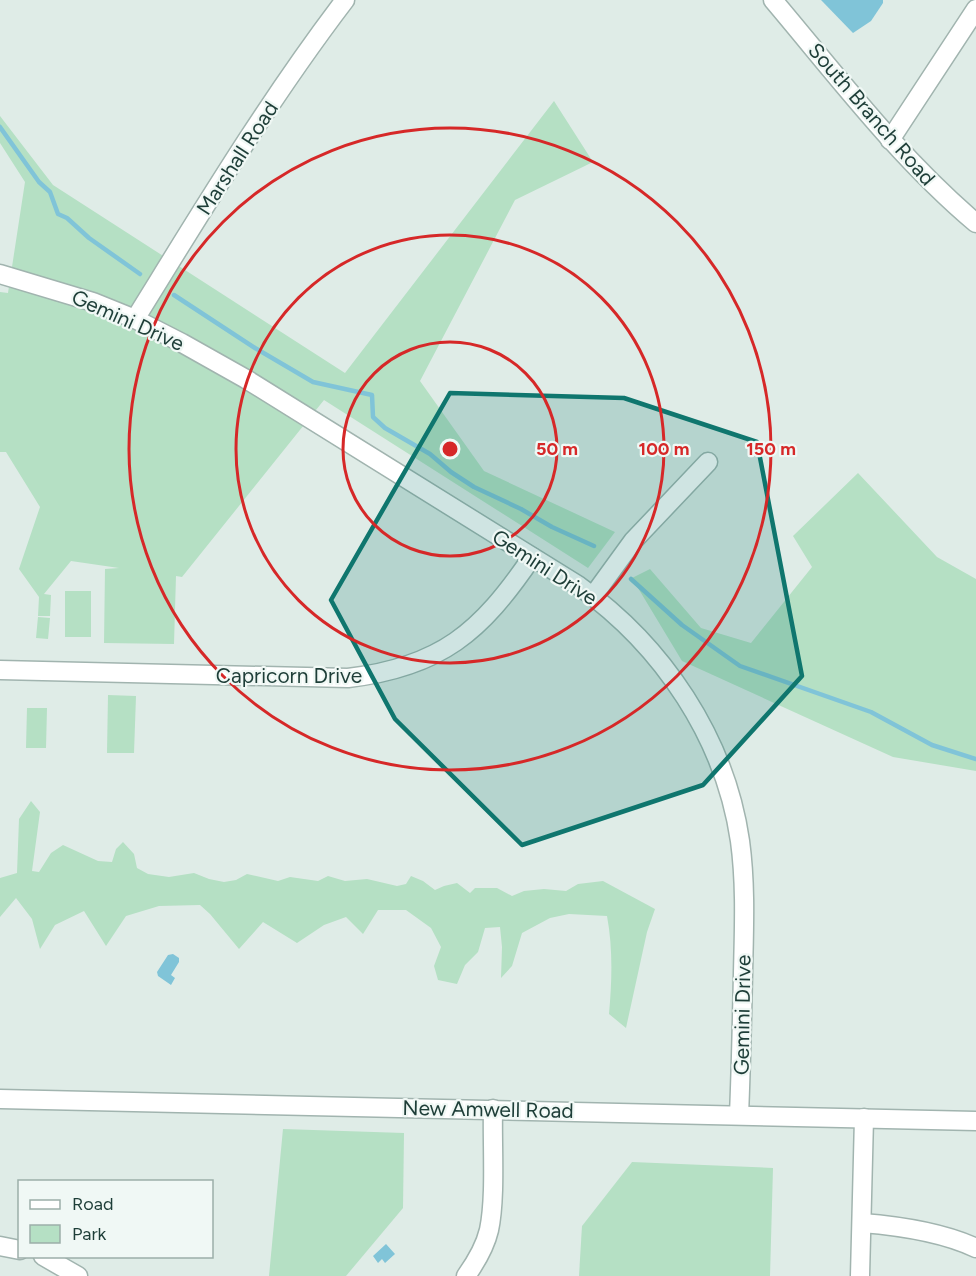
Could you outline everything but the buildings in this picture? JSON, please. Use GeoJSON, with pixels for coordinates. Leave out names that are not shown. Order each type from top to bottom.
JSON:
{"type":"FeatureCollection","features":[{"type":"Feature","properties":{"kind":"street","name":"Marshall Road"},"geometry":{"type":"LineString","coordinates":[[135,320],[210,198],[291,76],[345,0]]}},
{"type":"Feature","properties":{"kind":"street","name":"South Branch Road"},"geometry":{"type":"LineString","coordinates":[[773,0],[890,140],[924,176],[976,223]]}},
{"type":"Feature","properties":{"kind":"street"},"geometry":{"type":"LineString","coordinates":[[890,140],[976,9]]}},
{"type":"Feature","properties":{"kind":"street","name":"Gemini Drive"},"geometry":{"type":"LineString","coordinates":[[0,274],[84,299],[135,320],[246,379],[593,596],[634,633],[680,688],[707,736],[721,767],[732,803],[740,842],[744,880],[739,1115]]}},
{"type":"Feature","properties":{"kind":"street"},"geometry":{"type":"LineString","coordinates":[[593,596],[633,541],[708,462]]}},
{"type":"Feature","properties":{"kind":"street","name":"Capricorn Drive"},"geometry":{"type":"LineString","coordinates":[[0,670],[348,678],[388,672],[408,666],[438,652],[467,634],[489,615],[532,557]]}},
{"type":"Feature","properties":{"kind":"street","name":"New Amwell Road"},"geometry":{"type":"LineString","coordinates":[[0,1099],[976,1121]]}},
{"type":"Feature","properties":{"kind":"street"},"geometry":{"type":"LineString","coordinates":[[466,1276],[483,1248],[489,1230],[492,1204],[493,1109]]}},
{"type":"Feature","properties":{"kind":"street"},"geometry":{"type":"LineString","coordinates":[[861,1276],[864,1118]]}},
{"type":"Feature","properties":{"kind":"street"},"geometry":{"type":"LineString","coordinates":[[862,1223],[956,1239],[976,1248]]}},
{"type":"Feature","properties":{"kind":"street"},"geometry":{"type":"LineString","coordinates":[[0,1245],[18,1250]]}},
{"type":"Feature","properties":{"kind":"street"},"geometry":{"type":"LineString","coordinates":[[45,1258],[78,1276]]}},
{"type":"Feature","properties":{"kind":"highlighted area"},"geometry":{"type":"Polygon","coordinates":[[[450,393],[624,398],[757,442],[802,676],[703,785],[522,845],[395,719],[331,600],[450,393]]]}},
{"type":"Feature","properties":{"kind":"green space"},"geometry":{"type":"Polygon","coordinates":[[[554,101],[593,162],[515,200],[420,381],[484,471],[615,532],[588,568],[324,400],[182,577],[176,576],[174,644],[104,643],[105,569],[119,568],[71,561],[44,594],[51,595],[50,616],[38,616],[39,597],[19,569],[40,507],[6,452],[0,452],[0,292],[8,293],[25,182],[0,143],[0,116],[53,185],[345,373],[554,101]]]}},
{"type":"Feature","properties":{"kind":"green space"},"geometry":{"type":"Polygon","coordinates":[[[858,473],[937,557],[976,579],[976,771],[893,757],[682,661],[632,578],[650,569],[701,628],[751,643],[812,567],[793,536],[858,473]]]}},
{"type":"Feature","properties":{"kind":"green space"},"geometry":{"type":"Polygon","coordinates":[[[65,591],[91,591],[91,637],[65,637],[65,591]]]}},
{"type":"Feature","properties":{"kind":"green space"},"geometry":{"type":"Polygon","coordinates":[[[38,617],[50,618],[48,639],[36,638],[38,617]]]}},
{"type":"Feature","properties":{"kind":"green space"},"geometry":{"type":"Polygon","coordinates":[[[108,695],[136,696],[134,753],[107,753],[108,695]]]}},
{"type":"Feature","properties":{"kind":"green space"},"geometry":{"type":"Polygon","coordinates":[[[27,708],[47,708],[46,748],[26,748],[27,708]]]}},
{"type":"Feature","properties":{"kind":"green space"},"geometry":{"type":"Polygon","coordinates":[[[31,801],[40,812],[32,871],[39,872],[51,853],[63,845],[98,861],[112,862],[116,849],[123,842],[134,854],[137,868],[148,874],[169,877],[194,873],[224,882],[236,880],[247,874],[278,881],[290,877],[318,881],[328,876],[345,881],[367,879],[397,886],[406,884],[411,876],[435,890],[457,883],[470,893],[475,888],[497,888],[512,896],[524,891],[544,889],[566,891],[578,884],[603,881],[655,909],[647,932],[626,1028],[609,1014],[611,965],[607,916],[569,914],[550,918],[522,933],[512,966],[501,978],[500,927],[485,928],[478,952],[465,965],[457,984],[438,980],[434,966],[441,947],[431,928],[406,910],[378,910],[363,934],[346,917],[324,925],[297,943],[263,922],[239,949],[200,905],[159,906],[126,916],[106,946],[84,911],[55,925],[40,949],[32,919],[16,898],[0,917],[0,878],[17,873],[19,819],[31,801]]]}},
{"type":"Feature","properties":{"kind":"green space"},"geometry":{"type":"Polygon","coordinates":[[[283,1129],[404,1133],[403,1208],[346,1276],[269,1276],[283,1129]]]}},
{"type":"Feature","properties":{"kind":"green space"},"geometry":{"type":"Polygon","coordinates":[[[632,1162],[773,1168],[770,1276],[579,1276],[582,1226],[632,1162]]]}},
{"type":"Feature","properties":{"kind":"water"},"geometry":{"type":"Polygon","coordinates":[[[821,0],[883,0],[883,3],[871,21],[853,33],[821,0]]]}},
{"type":"Feature","properties":{"kind":"water"},"geometry":{"type":"Polygon","coordinates":[[[173,954],[179,958],[179,962],[171,975],[175,978],[171,985],[158,976],[157,972],[168,955],[173,954]]]}},
{"type":"Feature","properties":{"kind":"water"},"geometry":{"type":"Polygon","coordinates":[[[386,1244],[395,1254],[385,1263],[382,1259],[378,1263],[373,1256],[386,1244]]]}},
{"type":"Feature","properties":{"kind":"waterway"},"geometry":{"type":"LineString","coordinates":[[0,127],[39,182],[50,192],[58,214],[67,218],[89,238],[140,274]]}},
{"type":"Feature","properties":{"kind":"waterway"},"geometry":{"type":"LineString","coordinates":[[174,295],[255,348],[313,382],[372,395],[373,417],[385,428],[430,454],[451,472],[474,487],[594,546]]}},
{"type":"Feature","properties":{"kind":"waterway"},"geometry":{"type":"LineString","coordinates":[[631,579],[682,625],[740,666],[871,712],[932,745],[976,759]]}}]}
